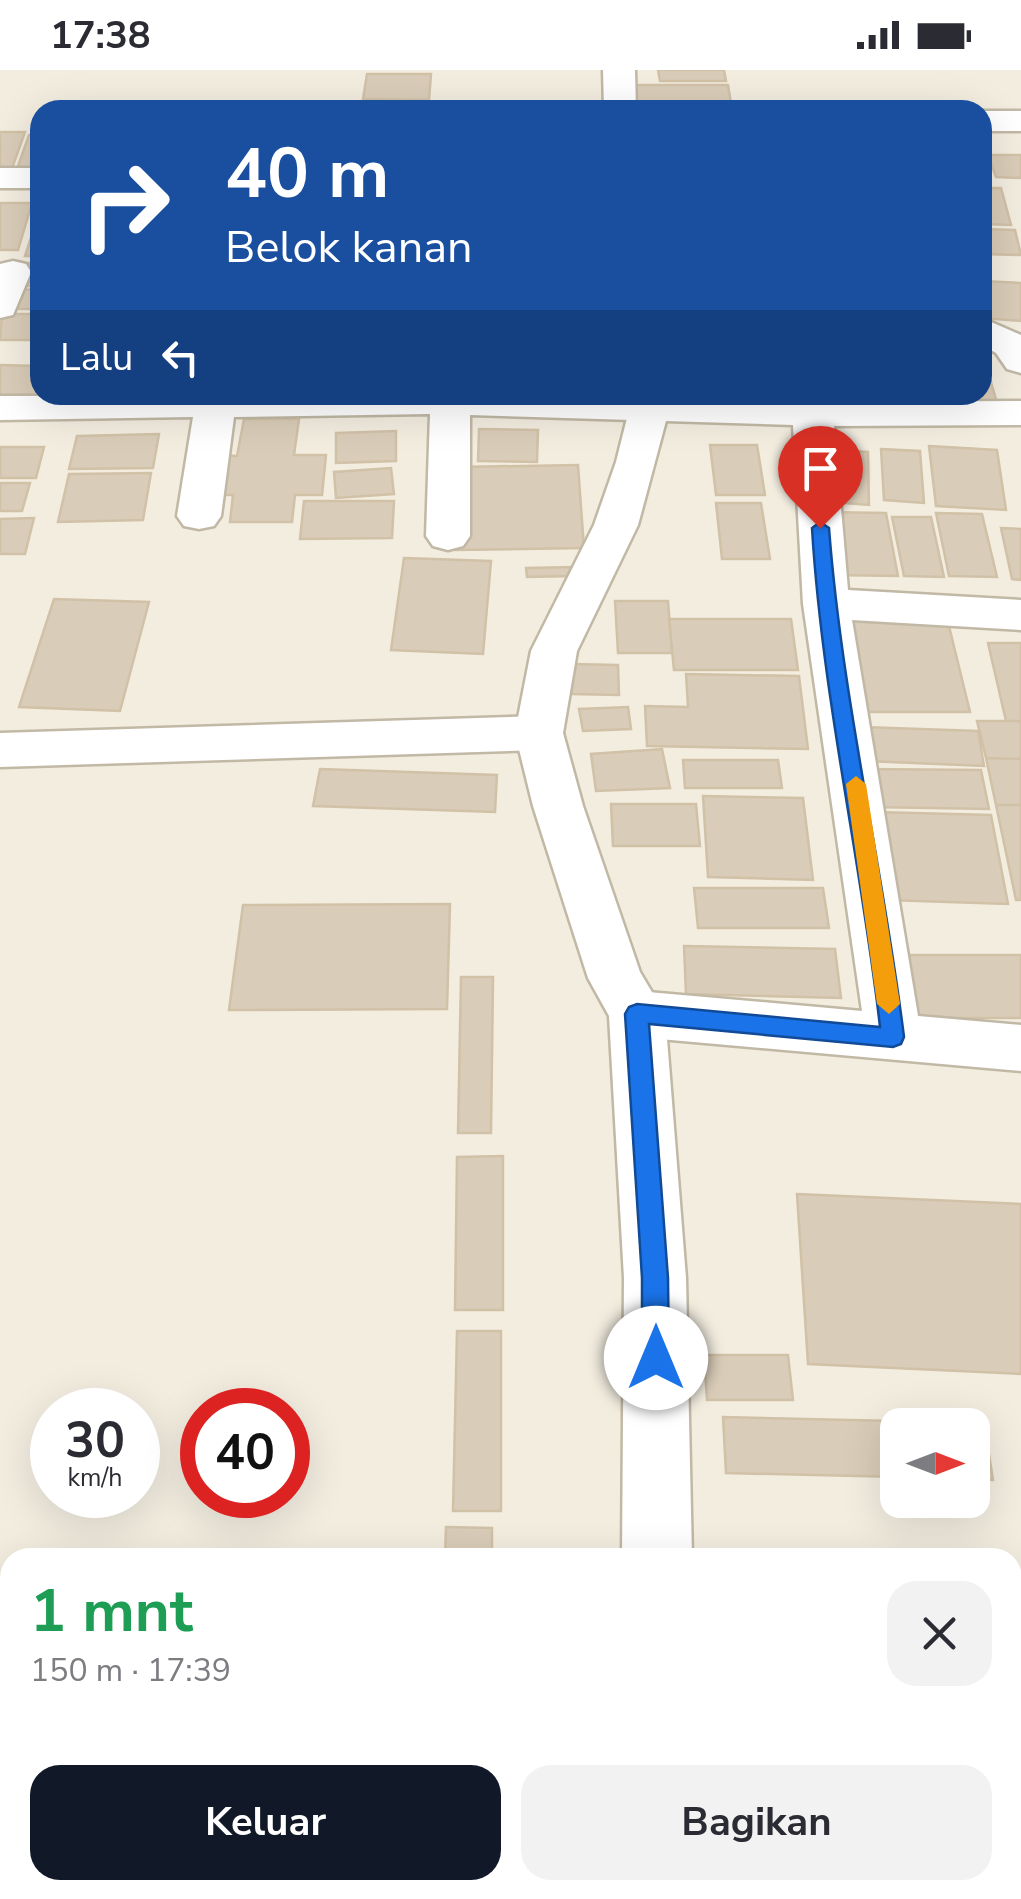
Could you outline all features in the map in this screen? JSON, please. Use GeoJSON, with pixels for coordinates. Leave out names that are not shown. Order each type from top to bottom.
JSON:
{"type":"FeatureCollection","features":[{"type":"Feature","properties":{"kind":"street"},"geometry":{"type":"LineString","coordinates":[[619,70],[620,100]]}},
{"type":"Feature","properties":{"kind":"street"},"geometry":{"type":"LineString","coordinates":[[992,121],[1021,121]]}},
{"type":"Feature","properties":{"kind":"street"},"geometry":{"type":"LineString","coordinates":[[0,178],[30,178]]}},
{"type":"Feature","properties":{"kind":"street"},"geometry":{"type":"LineString","coordinates":[[992,335],[1010,345],[1021,361]]}},
{"type":"Feature","properties":{"kind":"street"},"geometry":{"type":"LineString","coordinates":[[0,408],[81,405]]}},
{"type":"Feature","properties":{"kind":"street"},"geometry":{"type":"LineString","coordinates":[[199,516],[216,405]]}},
{"type":"Feature","properties":{"kind":"street"},"geometry":{"type":"LineString","coordinates":[[448,536],[449,405]]}},
{"type":"Feature","properties":{"kind":"street"},"geometry":{"type":"LineString","coordinates":[[648,405],[637,462],[616,525],[554,651],[539,733],[558,806],[609,960],[637,1014],[655,1278],[657,1548]]}},
{"type":"Feature","properties":{"kind":"street"},"geometry":{"type":"LineString","coordinates":[[699,405],[813,414],[1021,413]]}},
{"type":"Feature","properties":{"kind":"street"},"geometry":{"type":"LineString","coordinates":[[813,414],[826,604],[878,918],[893,1037]]}},
{"type":"Feature","properties":{"kind":"street"},"geometry":{"type":"LineString","coordinates":[[826,604],[1021,615]]}},
{"type":"Feature","properties":{"kind":"street"},"geometry":{"type":"LineString","coordinates":[[0,750],[539,733]]}},
{"type":"Feature","properties":{"kind":"street"},"geometry":{"type":"LineString","coordinates":[[637,1014],[1021,1048]]}},
{"type":"Feature","properties":{"kind":"building"},"geometry":{"type":"Polygon","coordinates":[[[658,70],[724,70],[726,81],[660,81],[658,70]]]}},
{"type":"Feature","properties":{"kind":"building"},"geometry":{"type":"Polygon","coordinates":[[[367,74],[431,74],[429,100],[363,99],[367,74]]]}},
{"type":"Feature","properties":{"kind":"building"},"geometry":{"type":"Polygon","coordinates":[[[633,85],[728,85],[730,100],[635,100],[633,85]]]}},
{"type":"Feature","properties":{"kind":"building"},"geometry":{"type":"Polygon","coordinates":[[[0,132],[25,132],[11,171],[0,171],[0,132]]]}},
{"type":"Feature","properties":{"kind":"building"},"geometry":{"type":"Polygon","coordinates":[[[29,135],[30,135],[30,168],[17,169],[29,135]]]}},
{"type":"Feature","properties":{"kind":"building"},"geometry":{"type":"Polygon","coordinates":[[[992,155],[1021,155],[1021,178],[996,177],[992,155]]]}},
{"type":"Feature","properties":{"kind":"building"},"geometry":{"type":"Polygon","coordinates":[[[992,188],[1001,188],[1011,225],[992,224],[992,188]]]}},
{"type":"Feature","properties":{"kind":"building"},"geometry":{"type":"Polygon","coordinates":[[[0,203],[30,203],[18,250],[0,250],[0,203]]]}},
{"type":"Feature","properties":{"kind":"building"},"geometry":{"type":"Polygon","coordinates":[[[992,229],[1015,230],[1021,255],[992,254],[992,229]]]}},
{"type":"Feature","properties":{"kind":"building"},"geometry":{"type":"Polygon","coordinates":[[[24,263],[30,263],[30,286],[17,286],[24,263]]]}},
{"type":"Feature","properties":{"kind":"building"},"geometry":{"type":"Polygon","coordinates":[[[992,282],[1021,283],[1021,321],[992,319],[992,282]]]}},
{"type":"Feature","properties":{"kind":"building"},"geometry":{"type":"Polygon","coordinates":[[[20,290],[30,290],[30,309],[14,309],[20,290]]]}},
{"type":"Feature","properties":{"kind":"building"},"geometry":{"type":"Polygon","coordinates":[[[2,314],[30,314],[30,340],[0,340],[2,314]]]}},
{"type":"Feature","properties":{"kind":"building"},"geometry":{"type":"Polygon","coordinates":[[[0,365],[30,366],[30,405],[63,405],[63,406],[0,406],[0,365]]]}},
{"type":"Feature","properties":{"kind":"building"},"geometry":{"type":"Polygon","coordinates":[[[244,419],[299,419],[294,455],[326,455],[322,495],[295,495],[292,522],[230,522],[233,495],[213,495],[220,455],[237,456],[244,419]]]}},
{"type":"Feature","properties":{"kind":"building"},"geometry":{"type":"Polygon","coordinates":[[[479,429],[538,430],[537,462],[478,461],[479,429]]]}},
{"type":"Feature","properties":{"kind":"building"},"geometry":{"type":"Polygon","coordinates":[[[396,431],[396,461],[336,463],[336,433],[396,431]]]}},
{"type":"Feature","properties":{"kind":"building"},"geometry":{"type":"Polygon","coordinates":[[[159,434],[153,468],[69,469],[77,436],[159,434]]]}},
{"type":"Feature","properties":{"kind":"building"},"geometry":{"type":"Polygon","coordinates":[[[710,445],[757,445],[765,495],[716,495],[710,445]]]}},
{"type":"Feature","properties":{"kind":"building"},"geometry":{"type":"Polygon","coordinates":[[[929,446],[997,450],[1006,510],[936,506],[929,446]]]}},
{"type":"Feature","properties":{"kind":"building"},"geometry":{"type":"Polygon","coordinates":[[[0,447],[44,447],[36,478],[0,478],[0,447]]]}},
{"type":"Feature","properties":{"kind":"building"},"geometry":{"type":"Polygon","coordinates":[[[819,449],[868,452],[869,505],[819,501],[819,449]]]}},
{"type":"Feature","properties":{"kind":"building"},"geometry":{"type":"Polygon","coordinates":[[[881,449],[920,451],[924,503],[884,500],[881,449]]]}},
{"type":"Feature","properties":{"kind":"building"},"geometry":{"type":"Polygon","coordinates":[[[578,465],[584,548],[456,550],[456,467],[578,465]]]}},
{"type":"Feature","properties":{"kind":"building"},"geometry":{"type":"Polygon","coordinates":[[[391,468],[394,494],[336,498],[334,472],[391,468]]]}},
{"type":"Feature","properties":{"kind":"building"},"geometry":{"type":"Polygon","coordinates":[[[151,473],[143,520],[58,522],[69,474],[151,473]]]}},
{"type":"Feature","properties":{"kind":"building"},"geometry":{"type":"Polygon","coordinates":[[[0,483],[30,483],[22,511],[0,511],[0,483]]]}},
{"type":"Feature","properties":{"kind":"building"},"geometry":{"type":"Polygon","coordinates":[[[304,501],[394,501],[392,538],[300,539],[304,501]]]}},
{"type":"Feature","properties":{"kind":"building"},"geometry":{"type":"Polygon","coordinates":[[[716,503],[761,503],[770,559],[722,559],[716,503]]]}},
{"type":"Feature","properties":{"kind":"building"},"geometry":{"type":"Polygon","coordinates":[[[822,512],[886,513],[898,576],[831,575],[822,512]]]}},
{"type":"Feature","properties":{"kind":"building"},"geometry":{"type":"Polygon","coordinates":[[[936,513],[982,514],[997,577],[949,576],[936,513]]]}},
{"type":"Feature","properties":{"kind":"building"},"geometry":{"type":"Polygon","coordinates":[[[892,517],[931,517],[944,577],[904,576],[892,517]]]}},
{"type":"Feature","properties":{"kind":"building"},"geometry":{"type":"Polygon","coordinates":[[[34,518],[25,554],[0,554],[0,519],[34,518]]]}},
{"type":"Feature","properties":{"kind":"building"},"geometry":{"type":"Polygon","coordinates":[[[1001,528],[1021,529],[1021,580],[1012,579],[1001,528]]]}},
{"type":"Feature","properties":{"kind":"building"},"geometry":{"type":"Polygon","coordinates":[[[404,558],[491,561],[483,654],[391,650],[404,558]]]}},
{"type":"Feature","properties":{"kind":"building"},"geometry":{"type":"Polygon","coordinates":[[[574,567],[575,576],[527,577],[526,568],[574,567]]]}},
{"type":"Feature","properties":{"kind":"building"},"geometry":{"type":"Polygon","coordinates":[[[54,599],[149,602],[120,711],[19,707],[54,599]]]}},
{"type":"Feature","properties":{"kind":"building"},"geometry":{"type":"Polygon","coordinates":[[[615,601],[668,601],[672,653],[618,653],[615,601]]]}},
{"type":"Feature","properties":{"kind":"building"},"geometry":{"type":"Polygon","coordinates":[[[847,618],[947,618],[970,712],[865,712],[847,618]]]}},
{"type":"Feature","properties":{"kind":"building"},"geometry":{"type":"Polygon","coordinates":[[[669,619],[791,619],[798,670],[674,670],[669,619]]]}},
{"type":"Feature","properties":{"kind":"building"},"geometry":{"type":"Polygon","coordinates":[[[988,643],[1021,643],[1021,721],[1006,721],[988,643]]]}},
{"type":"Feature","properties":{"kind":"building"},"geometry":{"type":"Polygon","coordinates":[[[571,664],[618,665],[619,695],[571,694],[571,664]]]}},
{"type":"Feature","properties":{"kind":"building"},"geometry":{"type":"Polygon","coordinates":[[[686,674],[799,676],[808,749],[647,746],[645,706],[688,707],[686,674]]]}},
{"type":"Feature","properties":{"kind":"building"},"geometry":{"type":"Polygon","coordinates":[[[628,707],[631,729],[583,731],[579,709],[628,707]]]}},
{"type":"Feature","properties":{"kind":"building"},"geometry":{"type":"Polygon","coordinates":[[[977,721],[1021,721],[1021,759],[986,758],[977,721]]]}},
{"type":"Feature","properties":{"kind":"building"},"geometry":{"type":"Polygon","coordinates":[[[863,727],[978,731],[984,766],[866,761],[863,727]]]}},
{"type":"Feature","properties":{"kind":"building"},"geometry":{"type":"Polygon","coordinates":[[[662,749],[670,788],[596,791],[591,754],[662,749]]]}},
{"type":"Feature","properties":{"kind":"building"},"geometry":{"type":"Polygon","coordinates":[[[986,758],[1021,759],[1021,805],[996,805],[986,758]]]}},
{"type":"Feature","properties":{"kind":"building"},"geometry":{"type":"Polygon","coordinates":[[[683,760],[778,760],[782,788],[685,788],[683,760]]]}},
{"type":"Feature","properties":{"kind":"building"},"geometry":{"type":"Polygon","coordinates":[[[320,769],[497,775],[495,812],[313,806],[320,769]]]}},
{"type":"Feature","properties":{"kind":"building"},"geometry":{"type":"Polygon","coordinates":[[[863,769],[981,770],[989,809],[870,807],[863,769]]]}},
{"type":"Feature","properties":{"kind":"building"},"geometry":{"type":"Polygon","coordinates":[[[703,796],[803,798],[813,880],[708,877],[703,796]]]}},
{"type":"Feature","properties":{"kind":"building"},"geometry":{"type":"Polygon","coordinates":[[[611,804],[696,804],[700,846],[613,846],[611,804]]]}},
{"type":"Feature","properties":{"kind":"building"},"geometry":{"type":"Polygon","coordinates":[[[996,805],[1021,805],[1021,900],[1016,900],[996,805]]]}},
{"type":"Feature","properties":{"kind":"building"},"geometry":{"type":"Polygon","coordinates":[[[875,812],[991,815],[1008,904],[887,900],[875,812]]]}},
{"type":"Feature","properties":{"kind":"building"},"geometry":{"type":"Polygon","coordinates":[[[694,888],[823,888],[829,928],[698,928],[694,888]]]}},
{"type":"Feature","properties":{"kind":"building"},"geometry":{"type":"Polygon","coordinates":[[[450,904],[447,1009],[229,1010],[243,905],[450,904]]]}},
{"type":"Feature","properties":{"kind":"building"},"geometry":{"type":"Polygon","coordinates":[[[684,946],[835,949],[841,998],[686,994],[684,946]]]}},
{"type":"Feature","properties":{"kind":"building"},"geometry":{"type":"Polygon","coordinates":[[[895,955],[1021,955],[1021,1018],[906,1018],[895,955]]]}},
{"type":"Feature","properties":{"kind":"building"},"geometry":{"type":"Polygon","coordinates":[[[461,977],[493,977],[491,1133],[458,1133],[461,977]]]}},
{"type":"Feature","properties":{"kind":"building"},"geometry":{"type":"Polygon","coordinates":[[[503,1156],[503,1310],[455,1310],[457,1157],[503,1156]]]}},
{"type":"Feature","properties":{"kind":"building"},"geometry":{"type":"Polygon","coordinates":[[[797,1194],[1021,1204],[1021,1374],[808,1364],[797,1194]]]}},
{"type":"Feature","properties":{"kind":"building"},"geometry":{"type":"Polygon","coordinates":[[[457,1331],[501,1331],[501,1511],[453,1511],[457,1331]]]}},
{"type":"Feature","properties":{"kind":"building"},"geometry":{"type":"Polygon","coordinates":[[[704,1355],[788,1355],[793,1400],[707,1400],[704,1355]]]}},
{"type":"Feature","properties":{"kind":"building"},"geometry":{"type":"Polygon","coordinates":[[[723,1417],[880,1421],[880,1477],[726,1473],[723,1417]]]}},
{"type":"Feature","properties":{"kind":"building"},"geometry":{"type":"Polygon","coordinates":[[[446,1527],[492,1528],[492,1548],[445,1548],[446,1527]]]}},
{"type":"Feature","properties":{"kind":"slow traffic"},"geometry":{"type":"LineString","coordinates":[[856,784],[889,1004]]}},
{"type":"Feature","properties":{"kind":"route"},"geometry":{"type":"LineString","coordinates":[[656,1358],[655,1278],[637,1014],[893,1037],[878,918],[826,604],[820,528]]}}]}
